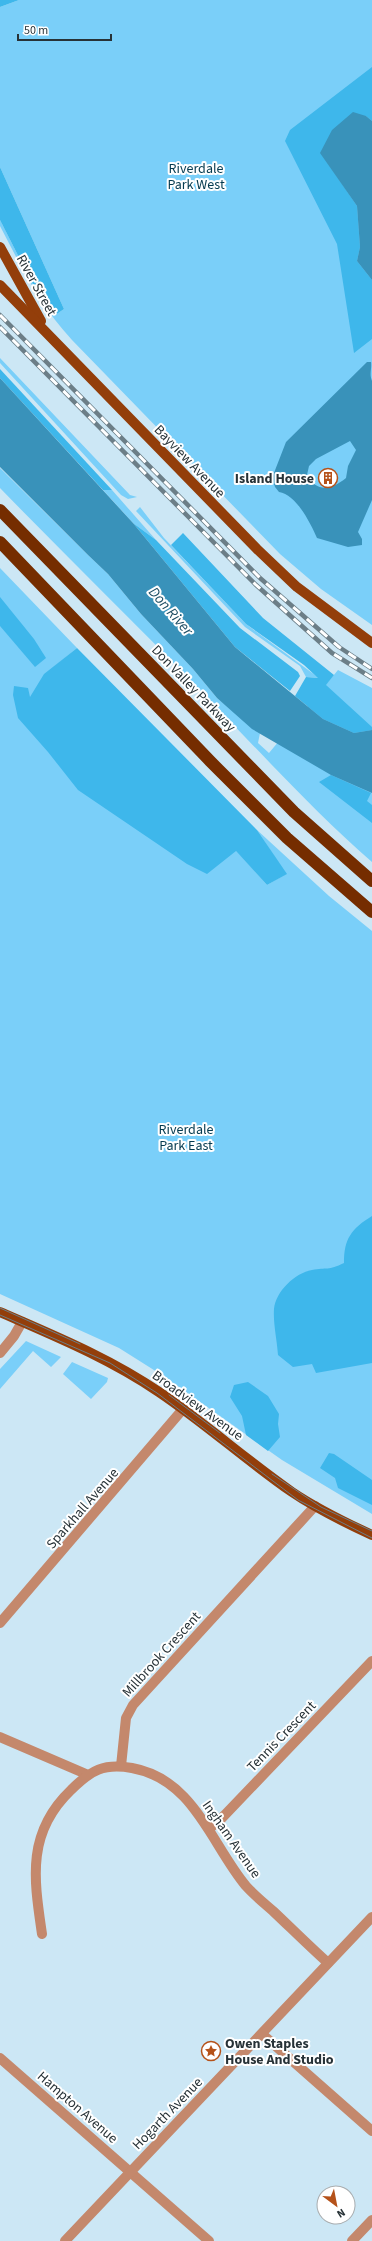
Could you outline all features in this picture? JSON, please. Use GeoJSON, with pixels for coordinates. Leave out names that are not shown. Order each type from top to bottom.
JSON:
{"type":"FeatureCollection","features":[{"type":"Feature","properties":{"kind":"highway","name":"Don Valley Parkway"},"geometry":{"type":"LineString","coordinates":[[0,510],[294,812],[372,881]]}},
{"type":"Feature","properties":{"kind":"highway"},"geometry":{"type":"LineString","coordinates":[[0,542],[210,761],[287,838],[372,912]]}},
{"type":"Feature","properties":{"kind":"main road","name":"River Street"},"geometry":{"type":"LineString","coordinates":[[0,247],[27,299],[50,337]]}},
{"type":"Feature","properties":{"kind":"main road","name":"Bayview Avenue"},"geometry":{"type":"LineString","coordinates":[[0,285],[291,582],[372,643]]}},
{"type":"Feature","properties":{"kind":"main road","name":"Broadview Avenue"},"geometry":{"type":"LineString","coordinates":[[0,1312],[112,1362],[183,1409],[258,1468],[315,1506],[372,1535]]}},
{"type":"Feature","properties":{"kind":"street"},"geometry":{"type":"LineString","coordinates":[[0,1353],[14,1336],[22,1322]]}},
{"type":"Feature","properties":{"kind":"street","name":"Sparkhall Avenue"},"geometry":{"type":"LineString","coordinates":[[0,1623],[183,1409]]}},
{"type":"Feature","properties":{"kind":"street","name":"Millbrook Crescent"},"geometry":{"type":"LineString","coordinates":[[121,1766],[126,1718],[133,1705],[315,1506]]}},
{"type":"Feature","properties":{"kind":"street","name":"Tennis Crescent"},"geometry":{"type":"LineString","coordinates":[[209,1829],[220,1820],[372,1661]]}},
{"type":"Feature","properties":{"kind":"street"},"geometry":{"type":"LineString","coordinates":[[0,1737],[86,1774]]}},
{"type":"Feature","properties":{"kind":"street"},"geometry":{"type":"LineString","coordinates":[[42,1934],[35,1877],[36,1851],[47,1824],[64,1797],[86,1774],[108,1766],[121,1766]]}},
{"type":"Feature","properties":{"kind":"street","name":"Ingham Avenue"},"geometry":{"type":"LineString","coordinates":[[121,1766],[152,1773],[169,1782],[188,1800],[246,1886],[328,1963]]}},
{"type":"Feature","properties":{"kind":"street","name":"Hogarth Avenue"},"geometry":{"type":"LineString","coordinates":[[65,2241],[372,1917]]}},
{"type":"Feature","properties":{"kind":"street"},"geometry":{"type":"LineString","coordinates":[[262,2034],[372,2130]]}},
{"type":"Feature","properties":{"kind":"street","name":"Hampton Avenue"},"geometry":{"type":"LineString","coordinates":[[0,2058],[209,2241]]}},
{"type":"Feature","properties":{"kind":"street"},"geometry":{"type":"LineString","coordinates":[[352,2241],[372,2220]]}},
{"type":"Feature","properties":{"kind":"green space","name":"Riverdale Park West"},"geometry":{"type":"Polygon","coordinates":[[[19,0],[372,0],[372,625],[321,589],[280,554],[72,340],[50,313],[24,271],[0,226],[0,220],[31,281],[54,316],[64,309],[0,167],[0,7],[19,0]]]}},
{"type":"Feature","properties":{"kind":"green space"},"geometry":{"type":"Polygon","coordinates":[[[0,358],[130,495],[137,497],[128,499],[121,495],[0,363],[0,358]]]}},
{"type":"Feature","properties":{"kind":"green space"},"geometry":{"type":"Polygon","coordinates":[[[0,468],[108,574],[141,614],[193,669],[217,698],[260,733],[258,743],[269,753],[338,670],[372,688],[372,862],[303,797],[170,659],[0,488],[0,468]]]}},
{"type":"Feature","properties":{"kind":"green space"},"geometry":{"type":"Polygon","coordinates":[[[103,490],[112,490],[156,540],[133,523],[103,490]]]}},
{"type":"Feature","properties":{"kind":"green space"},"geometry":{"type":"Polygon","coordinates":[[[140,507],[164,538],[246,624],[319,678],[306,677],[300,666],[245,627],[136,511],[140,507]]]}},
{"type":"Feature","properties":{"kind":"green space","name":"Riverdale Park East"},"geometry":{"type":"Polygon","coordinates":[[[0,568],[77,648],[55,666],[118,720],[267,885],[286,874],[257,830],[329,896],[372,931],[372,1514],[282,1460],[165,1377],[119,1348],[0,1294],[0,568]]]}},
{"type":"Feature","properties":{"kind":"green space"},"geometry":{"type":"Polygon","coordinates":[[[26,1341],[61,1357],[51,1367],[33,1351],[0,1389],[0,1369],[26,1341]]]}},
{"type":"Feature","properties":{"kind":"green space"},"geometry":{"type":"Polygon","coordinates":[[[72,1362],[108,1378],[107,1382],[91,1399],[63,1374],[72,1362]]]}},
{"type":"Feature","properties":{"kind":"shaded area"},"geometry":{"type":"Polygon","coordinates":[[[0,0],[19,0],[0,7],[0,0]]]}},
{"type":"Feature","properties":{"kind":"shaded area"},"geometry":{"type":"Polygon","coordinates":[[[372,67],[372,121],[366,116],[321,153],[357,206],[360,247],[357,261],[372,280],[372,339],[354,353],[337,244],[285,141],[290,130],[372,67]]]}},
{"type":"Feature","properties":{"kind":"shaded area"},"geometry":{"type":"Polygon","coordinates":[[[0,167],[64,309],[54,316],[31,281],[0,220],[0,167]]]}},
{"type":"Feature","properties":{"kind":"shaded area"},"geometry":{"type":"Polygon","coordinates":[[[0,369],[112,490],[103,490],[0,378],[0,369]]]}},
{"type":"Feature","properties":{"kind":"shaded area"},"geometry":{"type":"Polygon","coordinates":[[[133,523],[156,540],[240,628],[298,672],[300,676],[290,691],[235,647],[133,523]]]}},
{"type":"Feature","properties":{"kind":"shaded area"},"geometry":{"type":"Polygon","coordinates":[[[183,533],[263,618],[334,675],[326,685],[372,727],[372,730],[354,733],[323,719],[295,696],[306,677],[318,678],[304,665],[246,624],[171,545],[183,533]]]}},
{"type":"Feature","properties":{"kind":"shaded area"},"geometry":{"type":"Polygon","coordinates":[[[0,597],[34,639],[46,658],[35,667],[0,626],[0,597]]]}},
{"type":"Feature","properties":{"kind":"shaded area"},"geometry":{"type":"Polygon","coordinates":[[[77,648],[257,830],[287,874],[267,885],[236,851],[207,874],[187,864],[78,790],[48,752],[18,718],[13,695],[14,686],[28,688],[30,697],[44,674],[77,648]]]}},
{"type":"Feature","properties":{"kind":"shaded area"},"geometry":{"type":"Polygon","coordinates":[[[331,775],[371,793],[367,801],[372,805],[372,823],[319,782],[331,775]]]}},
{"type":"Feature","properties":{"kind":"shaded area"},"geometry":{"type":"Polygon","coordinates":[[[372,1216],[372,1363],[316,1373],[312,1364],[293,1367],[278,1355],[274,1309],[278,1296],[287,1284],[299,1275],[312,1270],[334,1267],[344,1263],[345,1247],[350,1235],[359,1225],[372,1216]]]}},
{"type":"Feature","properties":{"kind":"shaded area"},"geometry":{"type":"Polygon","coordinates":[[[248,1382],[268,1396],[279,1414],[278,1424],[280,1437],[268,1451],[246,1435],[242,1416],[230,1397],[234,1385],[248,1382]]]}},
{"type":"Feature","properties":{"kind":"shaded area"},"geometry":{"type":"Polygon","coordinates":[[[329,1453],[334,1454],[372,1480],[372,1505],[338,1488],[335,1478],[320,1468],[329,1453]]]}},
{"type":"Feature","properties":{"kind":"water"},"geometry":{"type":"Polygon","coordinates":[[[353,112],[366,116],[372,121],[372,280],[357,261],[360,247],[357,206],[320,153],[332,130],[353,112]]]}},
{"type":"Feature","properties":{"kind":"water"},"geometry":{"type":"Polygon","coordinates":[[[367,362],[371,362],[372,500],[358,532],[362,539],[362,545],[348,547],[317,538],[302,510],[291,498],[279,492],[275,487],[272,478],[286,442],[367,362]],[[350,441],[316,459],[309,466],[307,475],[315,485],[320,487],[325,488],[335,485],[346,478],[348,466],[356,450],[350,441]]]}},
{"type":"Feature","properties":{"kind":"water","name":"Don River"},"geometry":{"type":"Polygon","coordinates":[[[0,378],[133,523],[235,647],[323,719],[354,733],[372,730],[372,793],[331,775],[252,729],[217,698],[193,669],[141,614],[108,574],[0,467],[0,378]]]}},
{"type":"Feature","properties":{"kind":"tram line"},"geometry":{"type":"LineString","coordinates":[[0,1308],[80,1344]]}},
{"type":"Feature","properties":{"kind":"tram line"},"geometry":{"type":"LineString","coordinates":[[0,1315],[110,1363],[157,1393],[298,1500],[372,1538]]}},
{"type":"Feature","properties":{"kind":"tram line"},"geometry":{"type":"LineString","coordinates":[[169,1395],[220,1433]]}},
{"type":"Feature","properties":{"kind":"tram line"},"geometry":{"type":"LineString","coordinates":[[272,1474],[321,1507],[372,1531]]}},
{"type":"Feature","properties":{"kind":"railway"},"geometry":{"type":"LineString","coordinates":[[0,315],[260,578],[339,647],[372,669]]}},
{"type":"Feature","properties":{"kind":"railway"},"geometry":{"type":"LineString","coordinates":[[0,327],[255,584],[332,653],[372,678]]}},
{"type":"Feature","properties":{"kind":"place","name":"Island House"},"geometry":{"type":"Point","coordinates":[328,478]}},
{"type":"Feature","properties":{"kind":"place","name":"Owen Staples House And Studio"},"geometry":{"type":"Point","coordinates":[211,2051]}}]}
